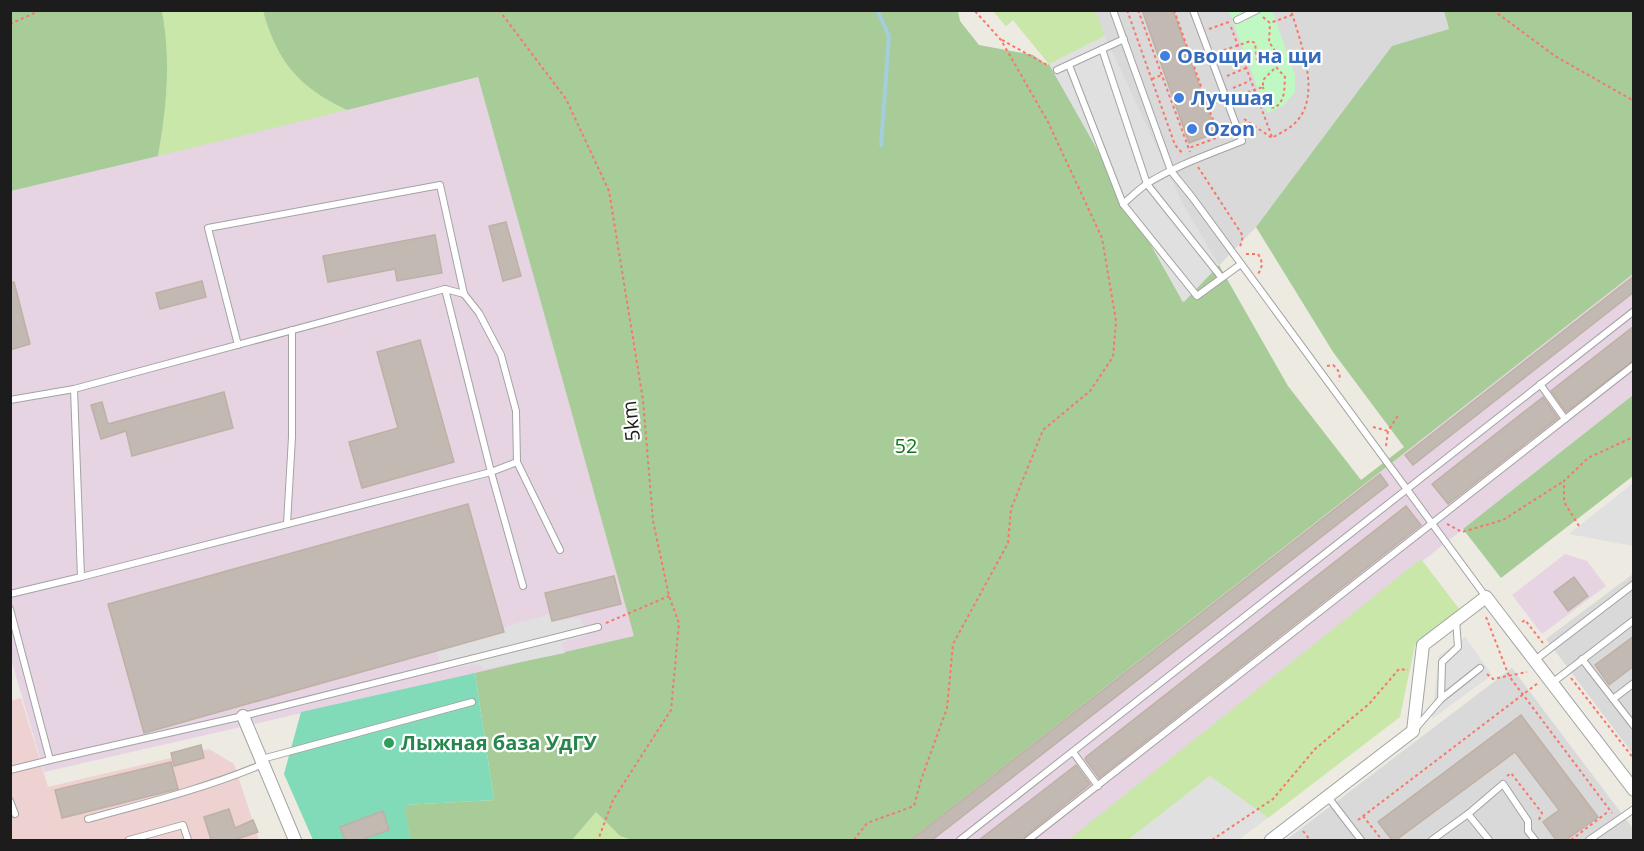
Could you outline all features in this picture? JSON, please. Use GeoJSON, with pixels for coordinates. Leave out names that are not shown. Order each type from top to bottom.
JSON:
{"type":"FeatureCollection","features":[{"type":"Feature","properties":{"kind":"street"},"geometry":{"type":"LineString","coordinates":[[1278,838],[1413,731],[1423,645],[1486,597],[1634,790]]}},
{"type":"Feature","properties":{"kind":"street"},"geometry":{"type":"LineString","coordinates":[[243,716],[295,840]]}},
{"type":"Feature","properties":{"kind":"lane"},"geometry":{"type":"LineString","coordinates":[[1113,10],[1171,171],[1407,489],[1435,521],[1486,597]]}},
{"type":"Feature","properties":{"kind":"lane"},"geometry":{"type":"LineString","coordinates":[[1123,204],[1147,184],[1171,171],[1242,141],[1193,10]]}},
{"type":"Feature","properties":{"kind":"lane"},"geometry":{"type":"LineString","coordinates":[[1237,20],[1258,10]]}},
{"type":"Feature","properties":{"kind":"lane"},"geometry":{"type":"LineString","coordinates":[[1057,70],[1124,39]]}},
{"type":"Feature","properties":{"kind":"lane"},"geometry":{"type":"LineString","coordinates":[[1102,49],[1147,184],[1221,277]]}},
{"type":"Feature","properties":{"kind":"lane"},"geometry":{"type":"LineString","coordinates":[[1069,65],[1123,204],[1197,296],[1241,264]]}},
{"type":"Feature","properties":{"kind":"lane"},"geometry":{"type":"LineString","coordinates":[[238,345],[208,228],[440,185],[464,294],[479,313],[501,355],[516,411],[517,462],[560,550]]}},
{"type":"Feature","properties":{"kind":"lane"},"geometry":{"type":"LineString","coordinates":[[10,400],[74,389],[445,289],[464,294]]}},
{"type":"Feature","properties":{"kind":"lane"},"geometry":{"type":"LineString","coordinates":[[445,289],[491,472],[523,586]]}},
{"type":"Feature","properties":{"kind":"lane"},"geometry":{"type":"LineString","coordinates":[[960,840],[1634,311]]}},
{"type":"Feature","properties":{"kind":"lane"},"geometry":{"type":"LineString","coordinates":[[287,524],[292,437],[292,330]]}},
{"type":"Feature","properties":{"kind":"lane"},"geometry":{"type":"LineString","coordinates":[[1028,840],[1634,365]]}},
{"type":"Feature","properties":{"kind":"lane"},"geometry":{"type":"LineString","coordinates":[[1540,384],[1565,419]]}},
{"type":"Feature","properties":{"kind":"lane"},"geometry":{"type":"LineString","coordinates":[[74,389],[81,577]]}},
{"type":"Feature","properties":{"kind":"lane"},"geometry":{"type":"LineString","coordinates":[[10,594],[491,472],[517,462]]}},
{"type":"Feature","properties":{"kind":"lane"},"geometry":{"type":"LineString","coordinates":[[1634,584],[1548,650],[1544,672],[1566,672],[1634,620]]}},
{"type":"Feature","properties":{"kind":"lane"},"geometry":{"type":"LineString","coordinates":[[10,609],[50,760]]}},
{"type":"Feature","properties":{"kind":"lane"},"geometry":{"type":"LineString","coordinates":[[1441,699],[1442,662],[1458,647],[1456,620]]}},
{"type":"Feature","properties":{"kind":"lane"},"geometry":{"type":"LineString","coordinates":[[10,770],[243,716],[598,627]]}},
{"type":"Feature","properties":{"kind":"lane"},"geometry":{"type":"LineString","coordinates":[[1582,659],[1634,726]]}},
{"type":"Feature","properties":{"kind":"lane"},"geometry":{"type":"LineString","coordinates":[[1413,731],[1441,699],[1480,668]]}},
{"type":"Feature","properties":{"kind":"lane"},"geometry":{"type":"LineString","coordinates":[[1613,699],[1634,683]]}},
{"type":"Feature","properties":{"kind":"lane"},"geometry":{"type":"LineString","coordinates":[[88,819],[232,777],[262,762],[472,702]]}},
{"type":"Feature","properties":{"kind":"lane"},"geometry":{"type":"LineString","coordinates":[[1072,752],[1098,786]]}},
{"type":"Feature","properties":{"kind":"lane"},"geometry":{"type":"LineString","coordinates":[[1432,840],[1468,814],[1503,784],[1528,821],[1528,831],[1535,840]]}},
{"type":"Feature","properties":{"kind":"lane"},"geometry":{"type":"LineString","coordinates":[[1328,797],[1361,840]]}},
{"type":"Feature","properties":{"kind":"lane"},"geometry":{"type":"LineString","coordinates":[[10,801],[15,814]]}},
{"type":"Feature","properties":{"kind":"lane"},"geometry":{"type":"LineString","coordinates":[[1590,840],[1634,808]]}},
{"type":"Feature","properties":{"kind":"lane"},"geometry":{"type":"LineString","coordinates":[[1468,814],[1489,840]]}},
{"type":"Feature","properties":{"kind":"lane"},"geometry":{"type":"LineString","coordinates":[[129,840],[183,825],[188,840]]}},
{"type":"Feature","properties":{"kind":"path"},"geometry":{"type":"LineString","coordinates":[[10,24],[41,10]]}},
{"type":"Feature","properties":{"kind":"path","name":"5km"},"geometry":{"type":"LineString","coordinates":[[499,10],[566,99],[609,191],[643,400],[653,521],[669,596],[679,622],[671,710],[614,800],[598,840]]}},
{"type":"Feature","properties":{"kind":"path"},"geometry":{"type":"LineString","coordinates":[[854,840],[867,823],[914,806],[946,708],[953,644],[1008,543],[1011,509],[1043,430],[1090,391],[1113,357],[1116,321],[1102,238],[1048,122],[1001,40],[974,10]]}},
{"type":"Feature","properties":{"kind":"path"},"geometry":{"type":"LineString","coordinates":[[1127,10],[1175,145],[1180,153],[1191,155],[1138,10]]}},
{"type":"Feature","properties":{"kind":"path"},"geometry":{"type":"LineString","coordinates":[[1180,10],[1175,11],[1219,137],[1189,148]]}},
{"type":"Feature","properties":{"kind":"path"},"geometry":{"type":"LineString","coordinates":[[1258,10],[1270,23]]}},
{"type":"Feature","properties":{"kind":"path"},"geometry":{"type":"LineString","coordinates":[[1272,138],[1297,122],[1309,98],[1309,77],[1291,10]]}},
{"type":"Feature","properties":{"kind":"path"},"geometry":{"type":"LineString","coordinates":[[1492,10],[1556,56],[1634,101]]}},
{"type":"Feature","properties":{"kind":"path"},"geometry":{"type":"LineString","coordinates":[[1270,23],[1292,15]]}},
{"type":"Feature","properties":{"kind":"path"},"geometry":{"type":"LineString","coordinates":[[1227,16],[1272,138]]}},
{"type":"Feature","properties":{"kind":"path"},"geometry":{"type":"LineString","coordinates":[[1192,60],[1251,41],[1255,43],[1257,60],[1276,52],[1269,42],[1270,23]]}},
{"type":"Feature","properties":{"kind":"path"},"geometry":{"type":"LineString","coordinates":[[1001,40],[1057,70]]}},
{"type":"Feature","properties":{"kind":"path"},"geometry":{"type":"LineString","coordinates":[[1276,67],[1285,77],[1284,97],[1281,104],[1275,108],[1269,107],[1263,87],[1263,80],[1276,67]]}},
{"type":"Feature","properties":{"kind":"path"},"geometry":{"type":"LineString","coordinates":[[1152,79],[1162,75]]}},
{"type":"Feature","properties":{"kind":"path"},"geometry":{"type":"LineString","coordinates":[[1208,106],[1263,87]]}},
{"type":"Feature","properties":{"kind":"path"},"geometry":{"type":"LineString","coordinates":[[1230,108],[1272,138]]}},
{"type":"Feature","properties":{"kind":"path"},"geometry":{"type":"LineString","coordinates":[[1193,160],[1243,236],[1239,248],[1240,254],[1258,254],[1262,267],[1257,276],[1251,269]]}},
{"type":"Feature","properties":{"kind":"path"},"geometry":{"type":"LineString","coordinates":[[1324,367],[1333,365],[1337,368],[1340,378],[1338,385],[1331,376]]}},
{"type":"Feature","properties":{"kind":"path"},"geometry":{"type":"LineString","coordinates":[[1379,441],[1385,449],[1388,431],[1399,414]]}},
{"type":"Feature","properties":{"kind":"path"},"geometry":{"type":"LineString","coordinates":[[1374,433],[1368,425],[1388,431]]}},
{"type":"Feature","properties":{"kind":"path"},"geometry":{"type":"LineString","coordinates":[[1435,521],[1462,532],[1503,520],[1564,481],[1588,458],[1634,438]]}},
{"type":"Feature","properties":{"kind":"path"},"geometry":{"type":"LineString","coordinates":[[1564,481],[1564,502],[1579,526]]}},
{"type":"Feature","properties":{"kind":"path"},"geometry":{"type":"LineString","coordinates":[[598,627],[669,596]]}},
{"type":"Feature","properties":{"kind":"path"},"geometry":{"type":"LineString","coordinates":[[1486,597],[1485,616],[1509,676],[1617,820]]}},
{"type":"Feature","properties":{"kind":"path"},"geometry":{"type":"LineString","coordinates":[[1512,630],[1525,620],[1548,650]]}},
{"type":"Feature","properties":{"kind":"path"},"geometry":{"type":"LineString","coordinates":[[1480,668],[1493,679],[1544,672]]}},
{"type":"Feature","properties":{"kind":"path"},"geometry":{"type":"LineString","coordinates":[[1212,840],[1273,799],[1315,749],[1369,704],[1400,669],[1420,672]]}},
{"type":"Feature","properties":{"kind":"path"},"geometry":{"type":"LineString","coordinates":[[1350,826],[1522,695],[1544,672]]}},
{"type":"Feature","properties":{"kind":"path"},"geometry":{"type":"LineString","coordinates":[[1566,672],[1634,759]]}},
{"type":"Feature","properties":{"kind":"path"},"geometry":{"type":"LineString","coordinates":[[1502,779],[1511,772],[1542,813],[1536,828]]}},
{"type":"Feature","properties":{"kind":"path"},"geometry":{"type":"LineString","coordinates":[[1571,840],[1610,810]]}},
{"type":"Feature","properties":{"kind":"path"},"geometry":{"type":"LineString","coordinates":[[1363,816],[1382,840]]}},
{"type":"Feature","properties":{"kind":"shaded area"},"geometry":{"type":"Polygon","coordinates":[[[1444,10],[1449,29],[1392,47],[1256,227],[1184,302],[1049,64],[1013,20],[1006,26],[993,11],[1444,10]]]}},
{"type":"Feature","properties":{"kind":"shaded area"},"geometry":{"type":"Polygon","coordinates":[[[1105,36],[1182,202],[1219,265],[1184,302],[1049,64],[1105,36]]]}},
{"type":"Feature","properties":{"kind":"shaded area"},"geometry":{"type":"Polygon","coordinates":[[[478,77],[635,637],[44,772],[11,659],[10,191],[478,77]]]}},
{"type":"Feature","properties":{"kind":"shaded area"},"geometry":{"type":"Polygon","coordinates":[[[1633,274],[1633,395],[1069,840],[910,840],[1633,274]]]}},
{"type":"Feature","properties":{"kind":"shaded area"},"geometry":{"type":"Polygon","coordinates":[[[1633,483],[1633,546],[1569,534],[1579,526],[1633,483]]]}},
{"type":"Feature","properties":{"kind":"shaded area"},"geometry":{"type":"Polygon","coordinates":[[[1565,554],[1587,561],[1606,586],[1542,634],[1512,595],[1565,554]]]}},
{"type":"Feature","properties":{"kind":"shaded area"},"geometry":{"type":"Polygon","coordinates":[[[1633,574],[1633,754],[1546,639],[1633,574]]]}},
{"type":"Feature","properties":{"kind":"shaded area"},"geometry":{"type":"Polygon","coordinates":[[[554,613],[559,621],[580,618],[587,635],[562,643],[565,653],[484,669],[477,664],[442,670],[435,646],[554,613]]]}},
{"type":"Feature","properties":{"kind":"shaded area"},"geometry":{"type":"Polygon","coordinates":[[[1465,637],[1492,675],[1432,719],[1439,656],[1465,637]]]}},
{"type":"Feature","properties":{"kind":"shaded area"},"geometry":{"type":"Polygon","coordinates":[[[1512,668],[1634,830],[1633,840],[1286,840],[1512,668]]]}},
{"type":"Feature","properties":{"kind":"shaded area"},"geometry":{"type":"Polygon","coordinates":[[[21,698],[48,787],[209,749],[234,764],[259,840],[11,840],[10,701],[21,698]]]}},
{"type":"Feature","properties":{"kind":"shaded area"},"geometry":{"type":"Polygon","coordinates":[[[1210,776],[1268,818],[1238,840],[1128,840],[1210,776]]]}},
{"type":"Feature","properties":{"kind":"green space"},"geometry":{"type":"Polygon","coordinates":[[[10,11],[162,11],[167,83],[158,156],[11,191],[10,11]]]}},
{"type":"Feature","properties":{"kind":"green space"},"geometry":{"type":"Polygon","coordinates":[[[162,11],[263,11],[275,44],[293,71],[316,92],[347,110],[158,156],[167,83],[162,11]]]}},
{"type":"Feature","properties":{"kind":"green space","name":"52"},"geometry":{"type":"Polygon","coordinates":[[[263,11],[958,11],[960,21],[979,45],[1033,55],[1047,65],[1049,64],[1183,302],[1219,265],[1288,386],[1361,480],[1404,447],[1333,352],[1256,227],[1392,46],[1449,29],[1444,11],[1633,11],[1633,274],[910,840],[632,840],[620,836],[596,812],[572,840],[410,840],[404,805],[494,800],[475,673],[634,636],[478,77],[347,110],[316,92],[292,71],[275,44],[263,11]]]}},
{"type":"Feature","properties":{"kind":"green space"},"geometry":{"type":"Polygon","coordinates":[[[993,11],[1095,11],[1105,36],[1049,64],[1013,20],[1006,26],[993,11]]]}},
{"type":"Feature","properties":{"kind":"green space"},"geometry":{"type":"Polygon","coordinates":[[[1229,11],[1272,11],[1295,75],[1295,92],[1283,106],[1267,113],[1229,11]]]}},
{"type":"Feature","properties":{"kind":"green space"},"geometry":{"type":"Polygon","coordinates":[[[1633,395],[1633,476],[1501,578],[1463,529],[1633,395]]]}},
{"type":"Feature","properties":{"kind":"green space"},"geometry":{"type":"Polygon","coordinates":[[[1421,559],[1460,610],[1415,645],[1400,717],[1268,818],[1210,776],[1128,840],[1068,840],[1421,559]]]}},
{"type":"Feature","properties":{"kind":"green space","name":"Лыжная база УдГУ"},"geometry":{"type":"Polygon","coordinates":[[[475,673],[494,800],[405,805],[410,840],[313,840],[284,774],[301,712],[475,673]]]}},
{"type":"Feature","properties":{"kind":"green space"},"geometry":{"type":"Polygon","coordinates":[[[596,812],[620,836],[632,840],[572,840],[596,812]]]}},
{"type":"Feature","properties":{"kind":"building"},"geometry":{"type":"Polygon","coordinates":[[[1142,10],[1173,10],[1216,133],[1189,143],[1142,10]]]}},
{"type":"Feature","properties":{"kind":"building"},"geometry":{"type":"Polygon","coordinates":[[[506,222],[521,276],[503,281],[489,226],[506,222]]]}},
{"type":"Feature","properties":{"kind":"building"},"geometry":{"type":"Polygon","coordinates":[[[435,235],[442,273],[397,281],[395,269],[328,282],[323,256],[435,235]]]}},
{"type":"Feature","properties":{"kind":"building"},"geometry":{"type":"Polygon","coordinates":[[[1634,276],[1634,292],[1413,465],[1405,455],[1634,276]]]}},
{"type":"Feature","properties":{"kind":"building"},"geometry":{"type":"Polygon","coordinates":[[[202,281],[206,297],[160,309],[156,293],[202,281]]]}},
{"type":"Feature","properties":{"kind":"building"},"geometry":{"type":"Polygon","coordinates":[[[10,282],[14,282],[30,344],[10,350],[10,282]]]}},
{"type":"Feature","properties":{"kind":"building"},"geometry":{"type":"Polygon","coordinates":[[[1634,326],[1634,360],[1566,412],[1551,391],[1634,326]]]}},
{"type":"Feature","properties":{"kind":"building"},"geometry":{"type":"Polygon","coordinates":[[[420,340],[454,462],[362,488],[349,442],[398,428],[377,352],[420,340]]]}},
{"type":"Feature","properties":{"kind":"building"},"geometry":{"type":"Polygon","coordinates":[[[224,392],[233,428],[132,456],[126,431],[101,439],[91,405],[102,402],[108,424],[224,392]]]}},
{"type":"Feature","properties":{"kind":"building"},"geometry":{"type":"Polygon","coordinates":[[[1543,397],[1558,418],[1448,504],[1432,484],[1543,397]]]}},
{"type":"Feature","properties":{"kind":"building"},"geometry":{"type":"Polygon","coordinates":[[[1380,474],[1388,485],[932,840],[911,840],[1380,474]]]}},
{"type":"Feature","properties":{"kind":"building"},"geometry":{"type":"Polygon","coordinates":[[[468,504],[504,632],[144,733],[108,604],[468,504]]]}},
{"type":"Feature","properties":{"kind":"building"},"geometry":{"type":"Polygon","coordinates":[[[1406,506],[1421,525],[1099,778],[1085,759],[1086,757],[1406,506]]]}},
{"type":"Feature","properties":{"kind":"building"},"geometry":{"type":"Polygon","coordinates":[[[614,576],[621,604],[552,621],[545,593],[614,576]]]}},
{"type":"Feature","properties":{"kind":"building"},"geometry":{"type":"Polygon","coordinates":[[[1574,577],[1588,596],[1568,611],[1554,592],[1574,577]]]}},
{"type":"Feature","properties":{"kind":"building"},"geometry":{"type":"Polygon","coordinates":[[[1634,636],[1634,666],[1609,685],[1595,665],[1634,636]]]}},
{"type":"Feature","properties":{"kind":"building"},"geometry":{"type":"Polygon","coordinates":[[[1521,715],[1598,817],[1566,840],[1556,840],[1543,822],[1559,810],[1515,752],[1396,840],[1392,840],[1378,822],[1521,715]]]}},
{"type":"Feature","properties":{"kind":"building"},"geometry":{"type":"Polygon","coordinates":[[[201,745],[204,758],[174,766],[171,753],[201,745]]]}},
{"type":"Feature","properties":{"kind":"building"},"geometry":{"type":"Polygon","coordinates":[[[171,762],[178,789],[62,818],[55,790],[171,762]]]}},
{"type":"Feature","properties":{"kind":"building"},"geometry":{"type":"Polygon","coordinates":[[[1076,765],[1090,784],[1023,838],[1020,840],[979,840],[1076,765]]]}},
{"type":"Feature","properties":{"kind":"building"},"geometry":{"type":"Polygon","coordinates":[[[229,809],[235,828],[253,820],[258,832],[234,840],[211,840],[204,817],[229,809]]]}},
{"type":"Feature","properties":{"kind":"building"},"geometry":{"type":"Polygon","coordinates":[[[383,811],[389,830],[360,840],[345,840],[340,827],[383,811]]]}},
{"type":"Feature","properties":{"kind":"waterway"},"geometry":{"type":"LineString","coordinates":[[877,10],[889,36],[881,145]]}},
{"type":"Feature","properties":{"kind":"place","name":"Овощи на щи"},"geometry":{"type":"Point","coordinates":[1165,56]}},
{"type":"Feature","properties":{"kind":"place","name":"Лучшая"},"geometry":{"type":"Point","coordinates":[1179,98]}},
{"type":"Feature","properties":{"kind":"place","name":"Ozon"},"geometry":{"type":"Point","coordinates":[1192,129]}},
{"type":"Feature","properties":{"kind":"place","name":"Лыжная база УдГУ"},"geometry":{"type":"Point","coordinates":[389,743]}}]}
